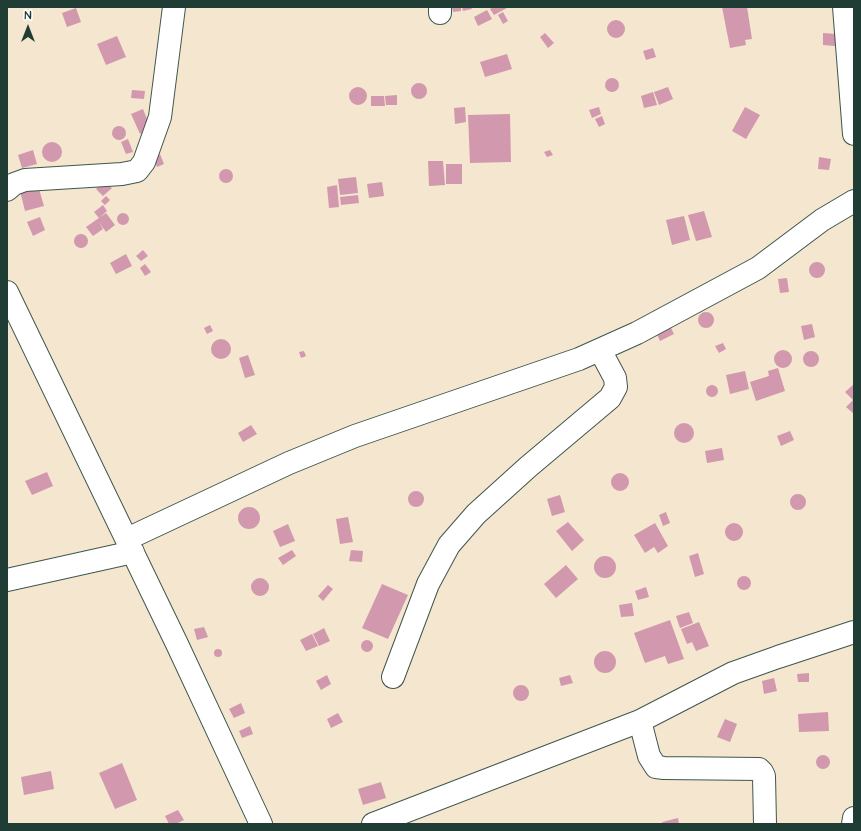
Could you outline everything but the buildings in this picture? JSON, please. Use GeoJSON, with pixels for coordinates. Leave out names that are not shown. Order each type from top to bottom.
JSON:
{"type":"FeatureCollection","features":[{"type":"Feature","properties":{"kind":"street"},"geometry":{"type":"LineString","coordinates":[[7,190],[14,184],[25,180],[137,172],[144,162],[160,116],[174,7]]}},
{"type":"Feature","properties":{"kind":"street"},"geometry":{"type":"LineString","coordinates":[[844,7],[854,134]]}},
{"type":"Feature","properties":{"kind":"street"},"geometry":{"type":"LineString","coordinates":[[7,580],[130,546],[289,464],[355,436],[579,359],[638,333],[758,268],[822,220],[854,201]]}},
{"type":"Feature","properties":{"kind":"street"},"geometry":{"type":"LineString","coordinates":[[7,292],[177,644],[254,823]]}},
{"type":"Feature","properties":{"kind":"street"},"geometry":{"type":"LineString","coordinates":[[393,677],[428,584],[449,545],[476,514],[528,467],[610,398],[616,388],[615,378],[600,350]]}},
{"type":"Feature","properties":{"kind":"street"},"geometry":{"type":"LineString","coordinates":[[373,824],[640,721],[733,673],[854,632]]}},
{"type":"Feature","properties":{"kind":"street"},"geometry":{"type":"LineString","coordinates":[[640,721],[649,756],[656,767],[759,769],[764,776],[765,824]]}},
{"type":"Feature","properties":{"kind":"street"},"geometry":{"type":"LineString","coordinates":[[853,824],[854,818]]}}]}
